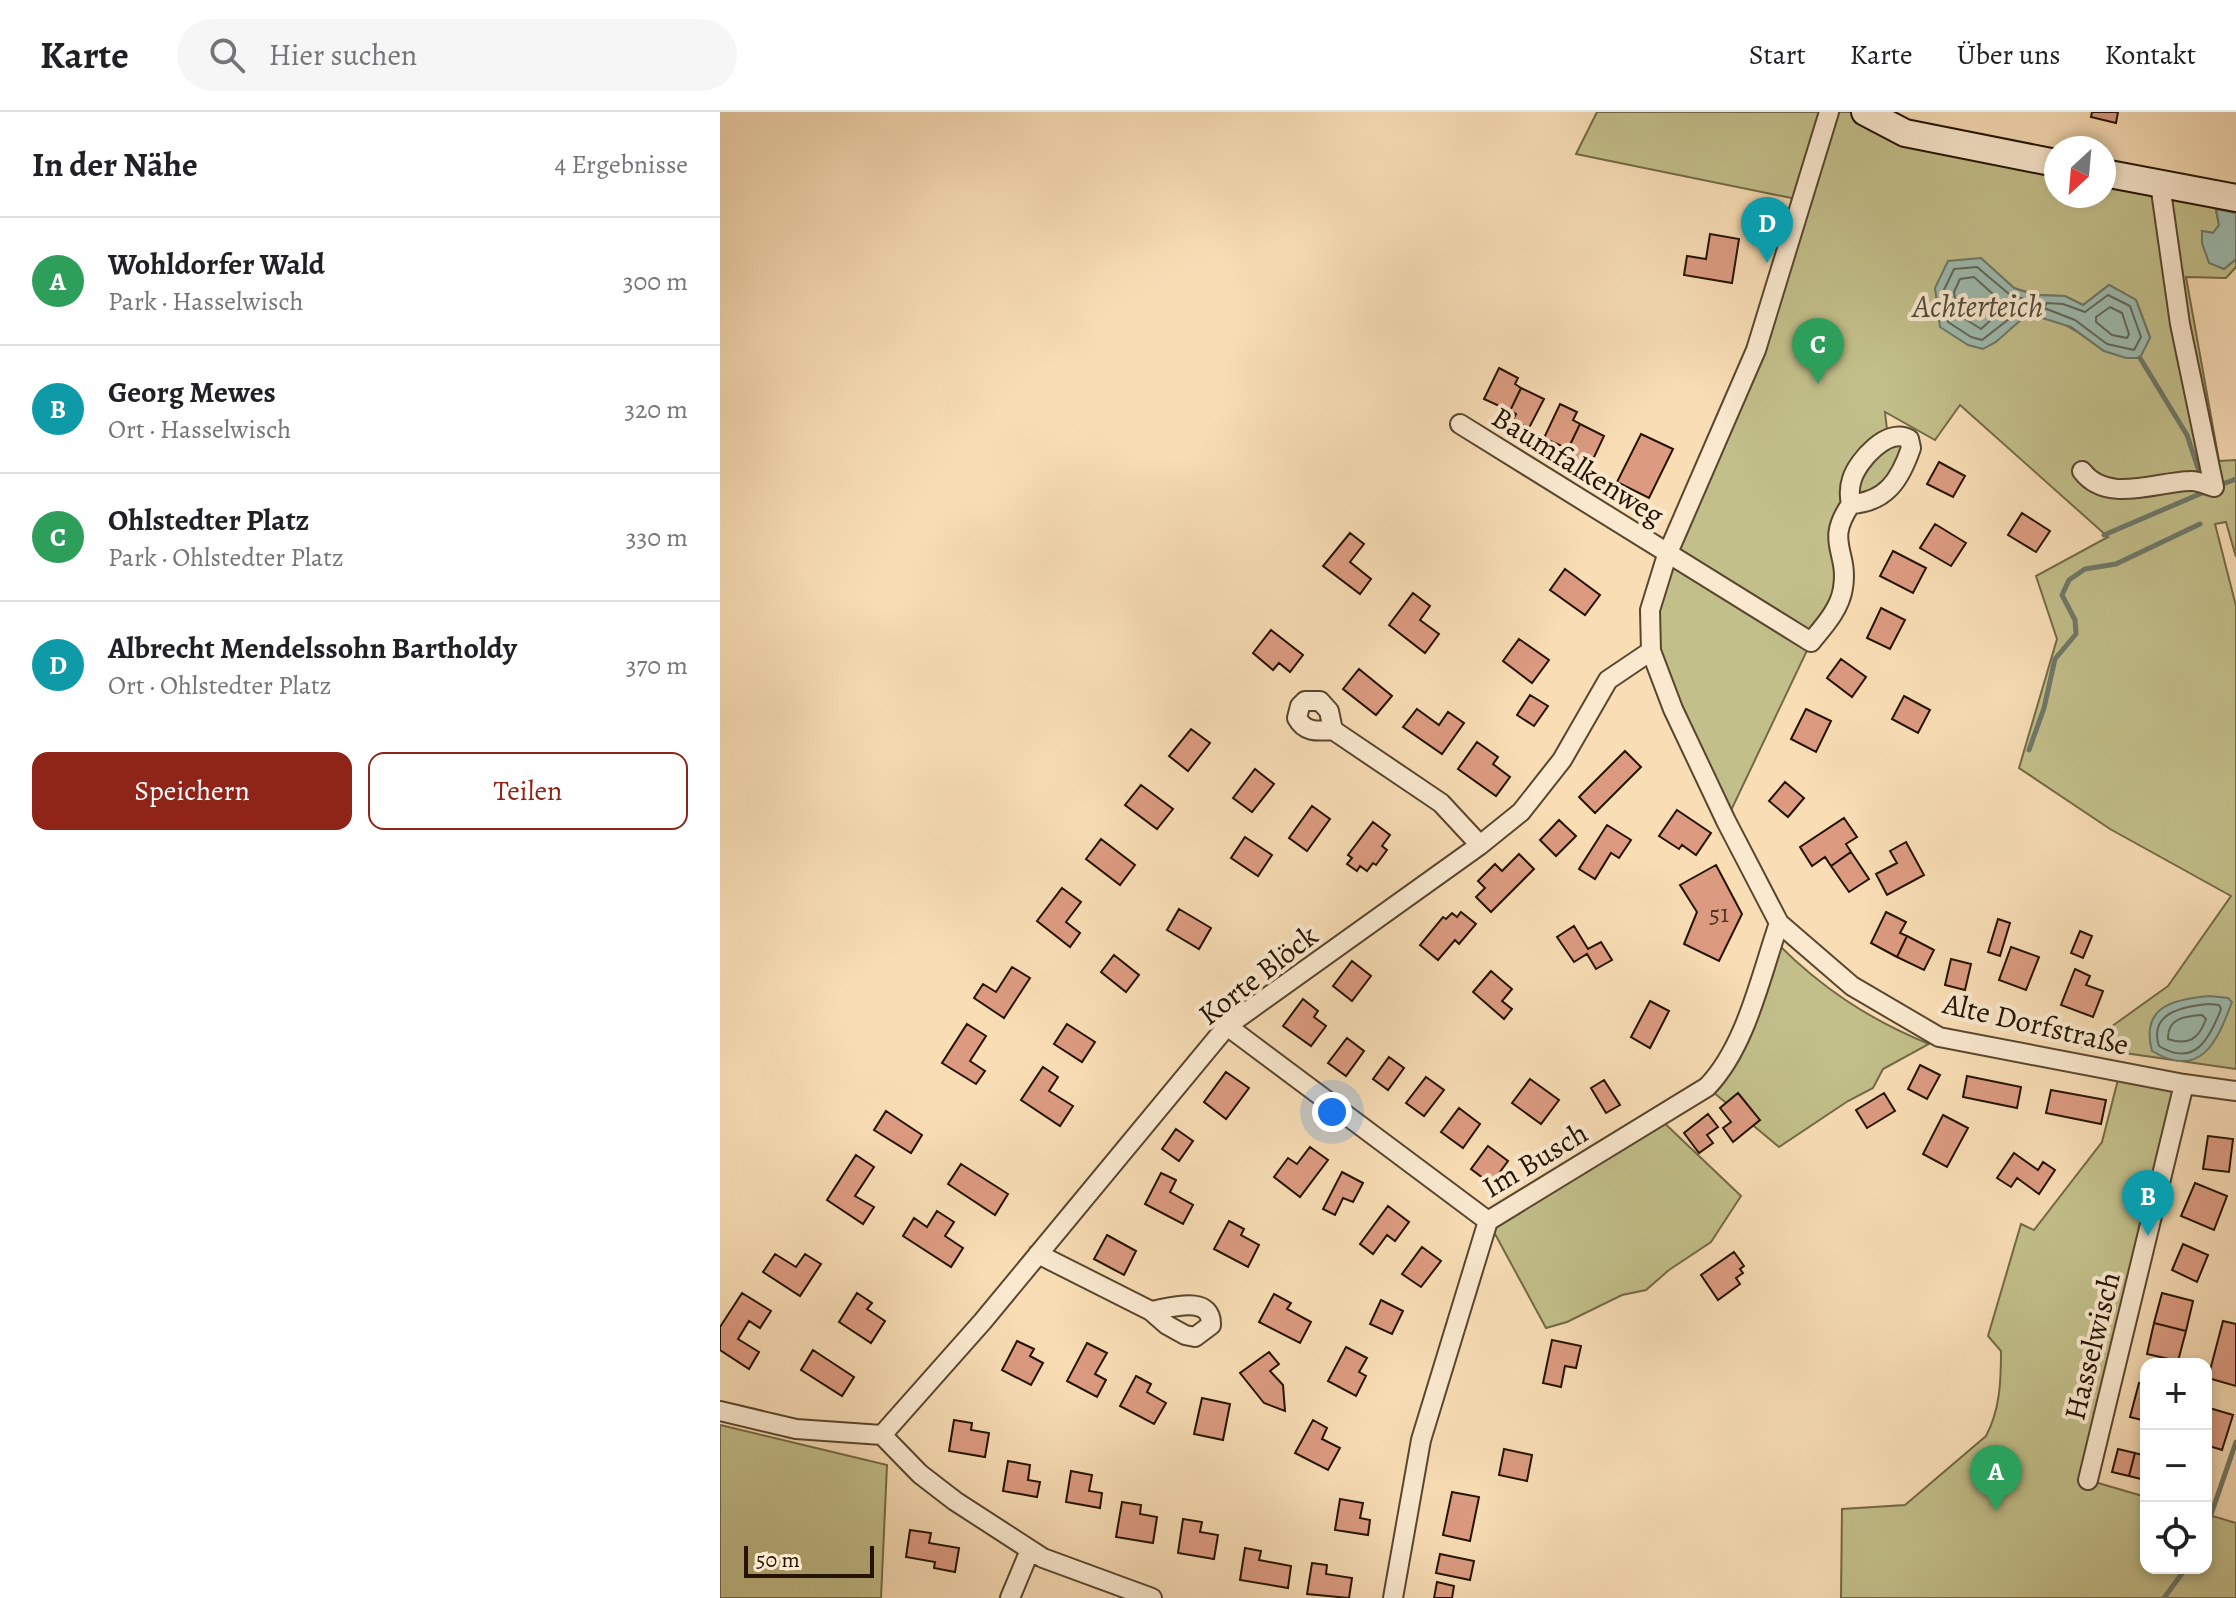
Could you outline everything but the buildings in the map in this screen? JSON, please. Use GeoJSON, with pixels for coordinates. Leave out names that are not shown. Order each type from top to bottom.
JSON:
{"type":"FeatureCollection","features":[{"type":"Feature","properties":{"kind":"street","name":"Alte Dorfstraße"},"geometry":{"type":"LineString","coordinates":[[1829,112],[1756,350],[1667,555],[1650,610],[1651,651],[1673,709],[1779,923],[1852,986],[1939,1037],[2184,1084],[2236,1091]]}},
{"type":"Feature","properties":{"kind":"street"},"geometry":{"type":"LineString","coordinates":[[1865,112],[1905,133],[2044,161]]}},
{"type":"Feature","properties":{"kind":"street"},"geometry":{"type":"LineString","coordinates":[[2116,175],[2236,198]]}},
{"type":"Feature","properties":{"kind":"street"},"geometry":{"type":"LineString","coordinates":[[2082,471],[2090,482],[2108,488],[2138,488],[2193,480],[2214,487],[2180,324],[2160,184]]}},
{"type":"Feature","properties":{"kind":"street","name":"Baumfalkenweg"},"geometry":{"type":"LineString","coordinates":[[1460,424],[1811,642],[1830,620],[1841,599],[1844,585],[1837,531],[1851,504]]}},
{"type":"Feature","properties":{"kind":"street","name":"Korte Blöck"},"geometry":{"type":"LineString","coordinates":[[882,1435],[1038,1254],[1227,1026],[1480,845],[1521,812],[1562,760],[1608,680],[1651,651]]}},
{"type":"Feature","properties":{"kind":"street"},"geometry":{"type":"LineString","coordinates":[[1333,730],[1441,803],[1480,845]]}},
{"type":"Feature","properties":{"kind":"street","name":"Im Busch"},"geometry":{"type":"LineString","coordinates":[[1393,1598],[1421,1440],[1488,1221],[1707,1087],[1718,1076],[1739,1037],[1779,923]]}},
{"type":"Feature","properties":{"kind":"street"},"geometry":{"type":"LineString","coordinates":[[1227,1026],[1488,1221]]}},
{"type":"Feature","properties":{"kind":"street","name":"Hasselwisch"},"geometry":{"type":"LineString","coordinates":[[2088,1480],[2184,1084]]}},
{"type":"Feature","properties":{"kind":"street"},"geometry":{"type":"LineString","coordinates":[[1038,1254],[1151,1311]]}},
{"type":"Feature","properties":{"kind":"street"},"geometry":{"type":"LineString","coordinates":[[720,1411],[796,1429],[882,1435],[920,1474],[955,1501],[1043,1558],[1152,1598]]}},
{"type":"Feature","properties":{"kind":"street"},"geometry":{"type":"LineString","coordinates":[[1010,1598],[1030,1550]]}},
{"type":"Feature","properties":{"kind":"shaded area"},"geometry":{"type":"Polygon","coordinates":[[[1597,112],[1857,112],[1903,145],[2044,172],[2044,208],[2116,208],[2116,185],[2236,208],[2236,213],[2216,210],[2219,225],[2214,233],[2202,231],[2224,269],[2236,259],[2236,267],[2226,278],[2186,277],[2219,461],[2236,460],[2236,557],[2226,522],[2215,524],[2236,606],[2236,1069],[2083,1047],[2168,986],[2231,896],[2110,829],[2019,768],[2057,639],[2036,576],[2108,537],[1960,405],[1935,440],[1885,412],[1888,438],[1899,435],[1907,461],[1840,521],[1844,585],[1811,642],[1726,821],[1673,709],[1650,610],[1756,350],[1801,200],[1576,154],[1597,112]],[[1980,258],[2009,329],[2024,318],[2045,317],[2067,326],[2104,351],[2150,337],[2136,300],[2109,285],[2083,305],[2065,296],[2035,295],[2014,288],[1980,258]]]}},
{"type":"Feature","properties":{"kind":"shaded area"},"geometry":{"type":"Polygon","coordinates":[[[1774,940],[1809,973],[1846,1000],[1886,1024],[1929,1044],[1883,1069],[1873,1088],[1779,1147],[1707,1087],[1718,1076],[1774,940]]]}},
{"type":"Feature","properties":{"kind":"shaded area"},"geometry":{"type":"Polygon","coordinates":[[[2120,1072],[2184,1084],[2088,1480],[2140,1495],[2140,1574],[2212,1574],[2212,1516],[2236,1523],[2236,1598],[1841,1598],[1842,1509],[1905,1505],[1986,1436],[1997,1406],[2001,1362],[2001,1351],[1988,1336],[2021,1224],[2034,1230],[2102,1142],[2120,1072]]]}},
{"type":"Feature","properties":{"kind":"shaded area"},"geometry":{"type":"Polygon","coordinates":[[[1658,1117],[1741,1196],[1711,1242],[1669,1270],[1646,1290],[1622,1295],[1567,1322],[1546,1328],[1488,1221],[1658,1117]]]}},
{"type":"Feature","properties":{"kind":"shaded area"},"geometry":{"type":"Polygon","coordinates":[[[720,1425],[887,1465],[881,1598],[720,1598],[720,1425]]]}},
{"type":"Feature","properties":{"kind":"water"},"geometry":{"type":"Polygon","coordinates":[[[2216,209],[2236,213],[2236,259],[2224,269],[2209,263],[2202,243],[2202,231],[2213,233],[2219,225],[2216,209]]]}},
{"type":"Feature","properties":{"kind":"water","name":"Achterteich"},"geometry":{"type":"Polygon","coordinates":[[[1981,258],[2014,288],[2035,295],[2065,296],[2083,305],[2109,285],[2136,300],[2150,338],[2140,358],[2126,358],[2104,351],[2071,327],[2036,316],[2023,318],[1996,342],[1983,349],[1968,345],[1940,327],[1935,288],[1948,261],[1981,258]]]}},
{"type":"Feature","properties":{"kind":"water"},"geometry":{"type":"Polygon","coordinates":[[[2210,996],[2228,998],[2232,1002],[2220,1031],[2205,1052],[2195,1059],[2183,1061],[2152,1051],[2151,1024],[2163,1008],[2184,1000],[2210,996]]]}},
{"type":"Feature","properties":{"kind":"waterway"},"geometry":{"type":"LineString","coordinates":[[2140,358],[2187,435],[2199,471]]}},
{"type":"Feature","properties":{"kind":"waterway"},"geometry":{"type":"LineString","coordinates":[[2225,483],[2236,479]]}},
{"type":"Feature","properties":{"kind":"waterway"},"geometry":{"type":"LineString","coordinates":[[2104,535],[2202,493]]}},
{"type":"Feature","properties":{"kind":"waterway"},"geometry":{"type":"LineString","coordinates":[[2029,750],[2044,708],[2055,659],[2076,634],[2075,620],[2062,595],[2069,580],[2085,569],[2116,564],[2200,524]]}},
{"type":"Feature","properties":{"kind":"waterway"},"geometry":{"type":"LineString","coordinates":[[2212,1512],[2236,1442]]}},
{"type":"Feature","properties":{"kind":"waterway"},"geometry":{"type":"LineString","coordinates":[[2164,1598],[2182,1574]]}},
{"type":"Feature","properties":{"kind":"place","name":"Albrecht Mendelssohn Bartholdy"},"geometry":{"type":"Point","coordinates":[1767,263]}},
{"type":"Feature","properties":{"kind":"place","name":"Ohlstedter Platz"},"geometry":{"type":"Point","coordinates":[1818,384]}},
{"type":"Feature","properties":{"kind":"place","name":"Georg Mewes"},"geometry":{"type":"Point","coordinates":[2148,1236]}},
{"type":"Feature","properties":{"kind":"place","name":"Wohldorfer Wald"},"geometry":{"type":"Point","coordinates":[1996,1511]}}]}
